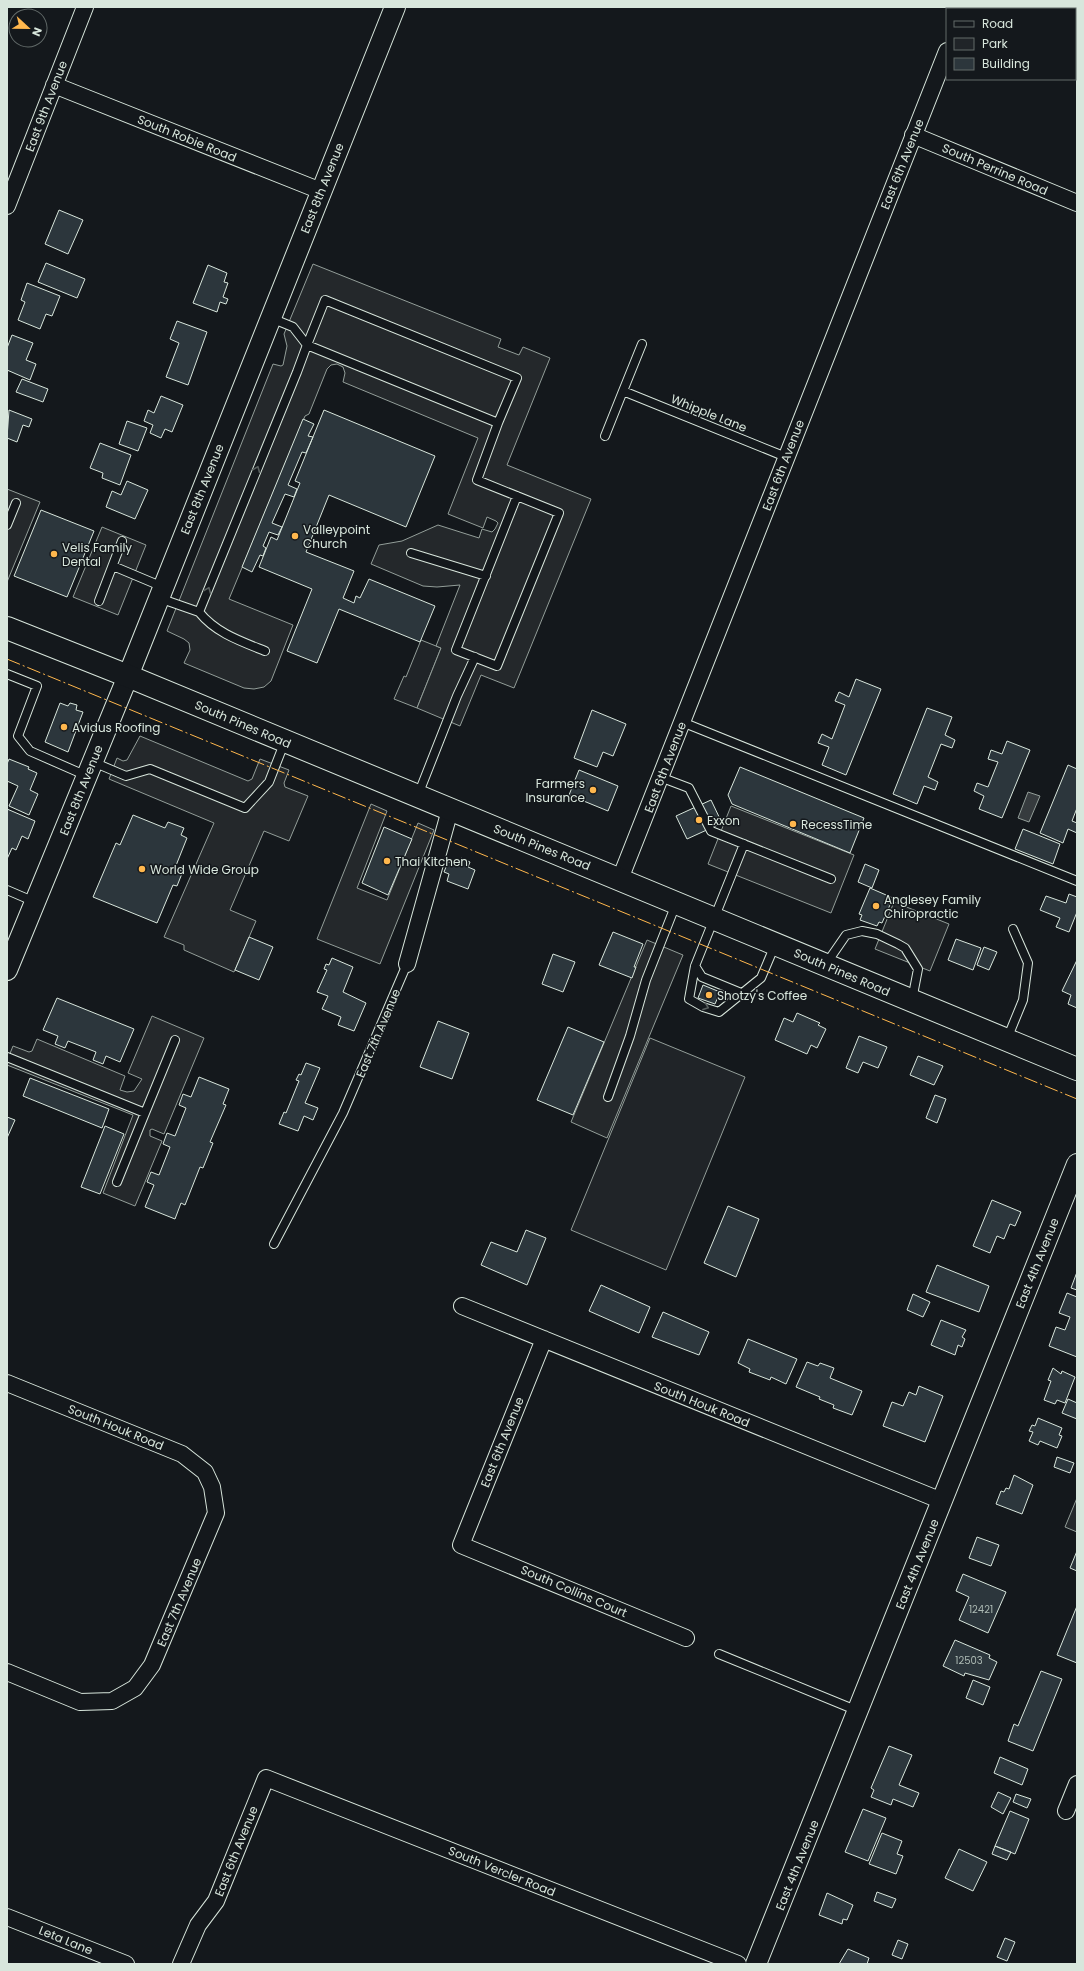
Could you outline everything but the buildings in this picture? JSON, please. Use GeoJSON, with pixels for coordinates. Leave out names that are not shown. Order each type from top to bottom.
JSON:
{"type":"FeatureCollection","features":[{"type":"Feature","properties":{"kind":"main road","name":"South Pines Road"},"geometry":{"type":"LineString","coordinates":[[7,628],[128,676],[1077,1069]]}},
{"type":"Feature","properties":{"kind":"street","name":"East 9th Avenue"},"geometry":{"type":"LineString","coordinates":[[7,206],[85,7]]}},
{"type":"Feature","properties":{"kind":"street","name":"East 8th Avenue"},"geometry":{"type":"LineString","coordinates":[[7,970],[128,676],[395,7]]}},
{"type":"Feature","properties":{"kind":"street","name":"East 6th Avenue"},"geometry":{"type":"LineString","coordinates":[[620,880],[946,53]]}},
{"type":"Feature","properties":{"kind":"street","name":"South Robie Road"},"geometry":{"type":"LineString","coordinates":[[54,85],[321,191]]}},
{"type":"Feature","properties":{"kind":"street","name":"South Perrine Road"},"geometry":{"type":"LineString","coordinates":[[913,135],[1077,203]]}},
{"type":"Feature","properties":{"kind":"street","name":"East 7th Avenue"},"geometry":{"type":"LineString","coordinates":[[407,964],[450,810]]}},
{"type":"Feature","properties":{"kind":"street","name":"East 4th Avenue"},"geometry":{"type":"LineString","coordinates":[[756,1964],[859,1711],[1077,1164]]}},
{"type":"Feature","properties":{"kind":"street","name":"South Houk Road"},"geometry":{"type":"LineString","coordinates":[[462,1306],[942,1501]]}},
{"type":"Feature","properties":{"kind":"street","name":"East 6th Avenue"},"geometry":{"type":"LineString","coordinates":[[461,1545],[544,1339]]}},
{"type":"Feature","properties":{"kind":"street","name":"South Houk Road"},"geometry":{"type":"LineString","coordinates":[[7,1383],[182,1454],[205,1472],[212,1487]]}},
{"type":"Feature","properties":{"kind":"street","name":"East 7th Avenue"},"geometry":{"type":"LineString","coordinates":[[7,1672],[80,1702],[112,1701],[135,1688],[152,1665],[216,1513],[212,1487]]}},
{"type":"Feature","properties":{"kind":"street","name":"South Collins Court"},"geometry":{"type":"LineString","coordinates":[[461,1545],[686,1638]]}},
{"type":"Feature","properties":{"kind":"street","name":"East 6th Avenue"},"geometry":{"type":"LineString","coordinates":[[181,1964],[198,1925],[216,1901],[266,1778]]}},
{"type":"Feature","properties":{"kind":"street","name":"South Vercler Road"},"geometry":{"type":"LineString","coordinates":[[266,1778],[738,1964]]}},
{"type":"Feature","properties":{"kind":"street"},"geometry":{"type":"LineString","coordinates":[[1066,1811],[1077,1784]]}},
{"type":"Feature","properties":{"kind":"street","name":"Leta Lane"},"geometry":{"type":"LineString","coordinates":[[7,1917],[126,1964]]}},
{"type":"Feature","properties":{"kind":"lane"},"geometry":{"type":"LineString","coordinates":[[199,612],[325,300],[517,378],[498,423],[477,480],[517,496],[559,513],[498,666],[456,650],[517,496]]}},
{"type":"Feature","properties":{"kind":"lane"},"geometry":{"type":"LineString","coordinates":[[270,318],[293,327],[307,345],[498,423]]}},
{"type":"Feature","properties":{"kind":"lane"},"geometry":{"type":"LineString","coordinates":[[605,436],[642,344]]}},
{"type":"Feature","properties":{"kind":"lane","name":"Whipple Lane"},"geometry":{"type":"LineString","coordinates":[[623,391],[786,457]]}},
{"type":"Feature","properties":{"kind":"lane"},"geometry":{"type":"LineString","coordinates":[[7,525],[16,503]]}},
{"type":"Feature","properties":{"kind":"lane"},"geometry":{"type":"LineString","coordinates":[[99,601],[122,541]]}},
{"type":"Feature","properties":{"kind":"lane"},"geometry":{"type":"LineString","coordinates":[[411,553],[486,576]]}},
{"type":"Feature","properties":{"kind":"lane"},"geometry":{"type":"LineString","coordinates":[[112,566],[199,612],[209,624],[222,632],[265,651]]}},
{"type":"Feature","properties":{"kind":"lane"},"geometry":{"type":"LineString","coordinates":[[417,796],[457,696],[475,657]]}},
{"type":"Feature","properties":{"kind":"lane"},"geometry":{"type":"LineString","coordinates":[[7,674],[37,686],[18,736],[30,751],[90,768],[126,776],[150,769],[245,808],[268,782],[285,741]]}},
{"type":"Feature","properties":{"kind":"lane"},"geometry":{"type":"LineString","coordinates":[[682,722],[1077,881]]}},
{"type":"Feature","properties":{"kind":"lane"},"geometry":{"type":"LineString","coordinates":[[660,777],[689,788],[711,831],[831,879]]}},
{"type":"Feature","properties":{"kind":"lane"},"geometry":{"type":"LineString","coordinates":[[744,844],[695,966],[689,999],[703,1007],[719,1012],[761,978],[776,944]]}},
{"type":"Feature","properties":{"kind":"lane"},"geometry":{"type":"LineString","coordinates":[[7,890],[35,902]]}},
{"type":"Feature","properties":{"kind":"lane"},"geometry":{"type":"LineString","coordinates":[[608,1097],[630,1036],[646,980],[676,903]]}},
{"type":"Feature","properties":{"kind":"lane"},"geometry":{"type":"LineString","coordinates":[[1007,1040],[1023,1000],[1028,963],[1013,929]]}},
{"type":"Feature","properties":{"kind":"lane"},"geometry":{"type":"LineString","coordinates":[[825,965],[846,935],[862,931],[877,934],[905,948],[918,969],[912,1001]]}},
{"type":"Feature","properties":{"kind":"lane","name":"East 7th Avenue"},"geometry":{"type":"LineString","coordinates":[[274,1244],[343,1113],[407,964]]}},
{"type":"Feature","properties":{"kind":"lane"},"geometry":{"type":"LineString","coordinates":[[695,966],[702,977],[741,993]]}},
{"type":"Feature","properties":{"kind":"lane"},"geometry":{"type":"LineString","coordinates":[[117,1182],[175,1040]]}},
{"type":"Feature","properties":{"kind":"lane"},"geometry":{"type":"LineString","coordinates":[[7,1057],[145,1113]]}},
{"type":"Feature","properties":{"kind":"lane"},"geometry":{"type":"LineString","coordinates":[[719,1654],[859,1711]]}},
{"type":"Feature","properties":{"kind":"green space"},"geometry":{"type":"Polygon","coordinates":[[[421,640],[441,648],[417,708],[394,699],[404,676],[406,677],[421,640]]]}},
{"type":"Feature","properties":{"kind":"green space"},"geometry":{"type":"Polygon","coordinates":[[[650,1038],[745,1077],[666,1270],[571,1230],[650,1038]]]}},
{"type":"Feature","properties":{"kind":"shaded area"},"geometry":{"type":"Polygon","coordinates":[[[313,264],[501,339],[498,347],[519,355],[523,347],[550,358],[507,465],[591,499],[514,688],[481,675],[460,726],[417,708],[441,648],[436,646],[460,585],[437,587],[423,586],[371,564],[379,545],[402,541],[438,525],[479,538],[482,529],[492,532],[495,529],[498,523],[487,517],[483,528],[448,514],[478,438],[343,382],[345,373],[343,367],[337,364],[331,365],[327,369],[309,414],[305,416],[229,599],[293,625],[271,681],[264,687],[254,689],[244,688],[184,663],[190,650],[189,643],[167,631],[273,364],[283,365],[287,346],[284,334],[313,264]]]}},
{"type":"Feature","properties":{"kind":"shaded area"},"geometry":{"type":"Polygon","coordinates":[[[7,489],[40,502],[7,582],[7,489]]]}},
{"type":"Feature","properties":{"kind":"shaded area"},"geometry":{"type":"Polygon","coordinates":[[[102,527],[146,545],[118,615],[73,597],[102,527]]]}},
{"type":"Feature","properties":{"kind":"shaded area"},"geometry":{"type":"Polygon","coordinates":[[[140,736],[248,781],[252,779],[260,759],[289,770],[284,783],[285,787],[308,796],[289,841],[264,831],[230,910],[256,921],[234,972],[184,950],[184,945],[164,937],[214,823],[109,779],[117,758],[123,761],[127,760],[140,736]]]}},
{"type":"Feature","properties":{"kind":"shaded area"},"geometry":{"type":"Polygon","coordinates":[[[1028,792],[1040,796],[1029,822],[1018,818],[1028,792]]]}},
{"type":"Feature","properties":{"kind":"shaded area"},"geometry":{"type":"Polygon","coordinates":[[[371,804],[387,811],[357,888],[387,900],[418,823],[434,830],[380,964],[317,939],[371,804]]]}},
{"type":"Feature","properties":{"kind":"shaded area"},"geometry":{"type":"Polygon","coordinates":[[[731,806],[854,855],[831,913],[708,864],[731,806]]]}},
{"type":"Feature","properties":{"kind":"shaded area"},"geometry":{"type":"Polygon","coordinates":[[[894,902],[949,924],[930,971],[875,949],[894,902]]]}},
{"type":"Feature","properties":{"kind":"shaded area"},"geometry":{"type":"Polygon","coordinates":[[[647,940],[683,955],[607,1138],[571,1122],[647,940]]]}},
{"type":"Feature","properties":{"kind":"shaded area"},"geometry":{"type":"Polygon","coordinates":[[[152,1016],[204,1038],[164,1134],[152,1129],[150,1130],[150,1136],[162,1141],[135,1206],[103,1193],[133,1115],[7,1065],[7,1061],[13,1046],[29,1052],[32,1051],[37,1039],[125,1076],[120,1090],[127,1092],[134,1091],[142,1079],[128,1073],[152,1016]]]}},
{"type":"Feature","properties":{"kind":"shaded area"},"geometry":{"type":"Polygon","coordinates":[[[1077,1498],[1077,1532],[1065,1527],[1077,1498]]]}},
{"type":"Feature","properties":{"kind":"power"},"geometry":{"type":"LineString","coordinates":[[7,659],[1077,1099]]}},
{"type":"Feature","properties":{"kind":"place","name":"Valleypoint Church"},"geometry":{"type":"Point","coordinates":[295,536]}},
{"type":"Feature","properties":{"kind":"place","name":"Velis Family Dental"},"geometry":{"type":"Point","coordinates":[54,554]}},
{"type":"Feature","properties":{"kind":"place","name":"Avidus Roofing"},"geometry":{"type":"Point","coordinates":[64,727]}},
{"type":"Feature","properties":{"kind":"place","name":"Farmers Insurance"},"geometry":{"type":"Point","coordinates":[593,790]}},
{"type":"Feature","properties":{"kind":"place","name":"Exxon"},"geometry":{"type":"Point","coordinates":[699,820]}},
{"type":"Feature","properties":{"kind":"place","name":"RecessTime"},"geometry":{"type":"Point","coordinates":[793,824]}},
{"type":"Feature","properties":{"kind":"place","name":"Thai Kitchen"},"geometry":{"type":"Point","coordinates":[387,861]}},
{"type":"Feature","properties":{"kind":"place","name":"World Wide Group"},"geometry":{"type":"Point","coordinates":[142,869]}},
{"type":"Feature","properties":{"kind":"place","name":"Anglesey Family Chiropractic"},"geometry":{"type":"Point","coordinates":[876,906]}},
{"type":"Feature","properties":{"kind":"place","name":"Shotzy's Coffee"},"geometry":{"type":"Point","coordinates":[709,995]}}]}
